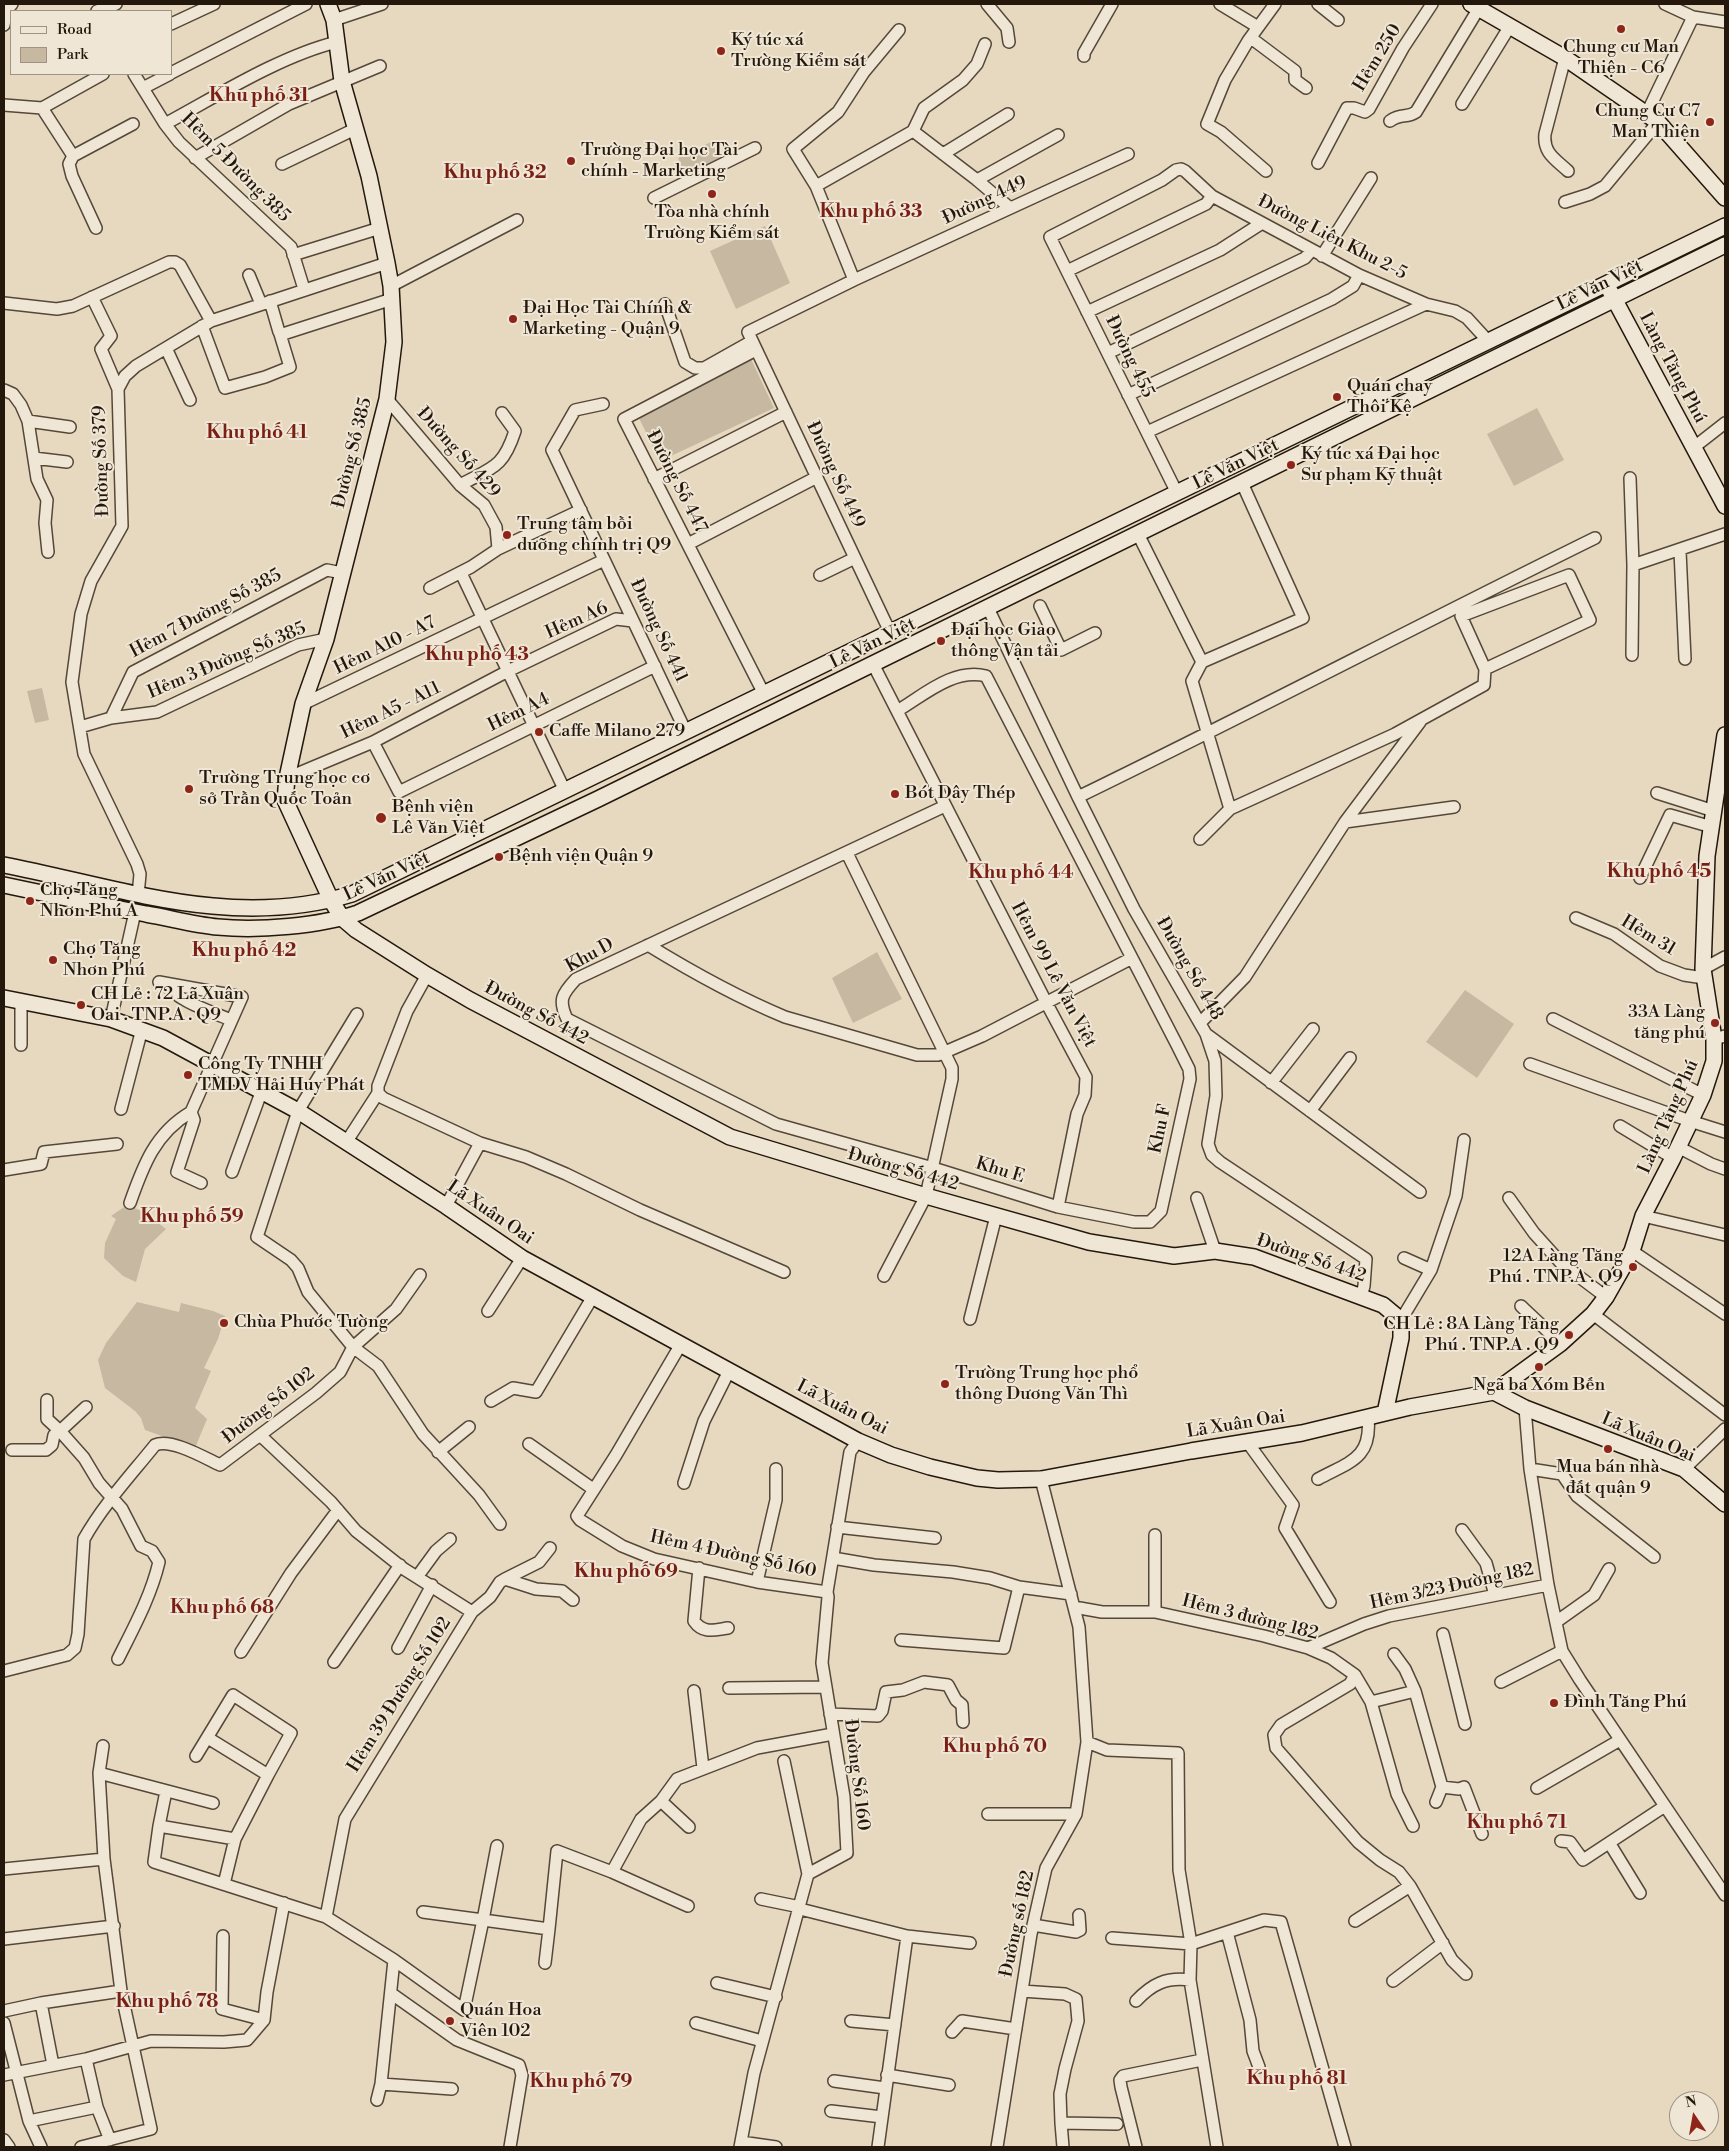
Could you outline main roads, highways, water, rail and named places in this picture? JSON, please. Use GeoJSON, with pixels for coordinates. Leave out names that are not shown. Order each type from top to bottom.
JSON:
{"type":"FeatureCollection","features":[{"type":"Feature","properties":{"kind":"main road","name":"Đường Số 385"},"geometry":{"type":"LineString","coordinates":[[328,4],[334,20],[342,81],[369,176],[387,262],[392,293],[394,342],[387,399],[326,639],[303,704],[287,778],[286,800],[331,900],[342,918]]}},
{"type":"Feature","properties":{"kind":"main road"},"geometry":{"type":"LineString","coordinates":[[1475,6],[1565,58],[1652,117],[1725,198]]}},
{"type":"Feature","properties":{"kind":"main road","name":"Lê Văn Việt"},"geometry":{"type":"LineString","coordinates":[[4,868],[202,907],[259,910],[331,900],[352,894],[1725,226]]}},
{"type":"Feature","properties":{"kind":"main road","name":"Lê Văn Việt"},"geometry":{"type":"LineString","coordinates":[[4,885],[216,927],[274,926],[342,918],[575,810],[1725,245]]}},
{"type":"Feature","properties":{"kind":"main road","name":"Làng Tăng Phú"},"geometry":{"type":"LineString","coordinates":[[1606,284],[1725,506]]}},
{"type":"Feature","properties":{"kind":"main road"},"geometry":{"type":"LineString","coordinates":[[1177,493],[1186,511]]}},
{"type":"Feature","properties":{"kind":"main road"},"geometry":{"type":"LineString","coordinates":[[979,589],[988,608]]}},
{"type":"Feature","properties":{"kind":"main road"},"geometry":{"type":"LineString","coordinates":[[950,603],[960,622]]}},
{"type":"Feature","properties":{"kind":"main road"},"geometry":{"type":"LineString","coordinates":[[890,632],[899,652]]}},
{"type":"Feature","properties":{"kind":"main road","name":"Làng Tăng Phú"},"geometry":{"type":"LineString","coordinates":[[1494,1392],[1560,1344],[1593,1314],[1606,1297],[1632,1251],[1643,1216],[1676,1153],[1703,1095],[1720,1037],[1704,973],[1704,912],[1707,856],[1718,806],[1725,735]]}},
{"type":"Feature","properties":{"kind":"main road"},"geometry":{"type":"LineString","coordinates":[[565,791],[575,810]]}},
{"type":"Feature","properties":{"kind":"main road"},"geometry":{"type":"LineString","coordinates":[[135,912],[138,895]]}},
{"type":"Feature","properties":{"kind":"main road","name":"Đường Số 442"},"geometry":{"type":"LineString","coordinates":[[342,918],[356,930],[470,1000],[730,1138],[1089,1242],[1174,1256],[1215,1251],[1254,1257],[1383,1305],[1401,1320],[1400,1338],[1386,1413]]}},
{"type":"Feature","properties":{"kind":"main road","name":"Lã Xuân Oai"},"geometry":{"type":"LineString","coordinates":[[4,998],[111,1019],[163,1038],[298,1111],[347,1141],[522,1258],[592,1298],[681,1344],[858,1441],[891,1455],[930,1467],[977,1478],[998,1480],[1041,1479],[1191,1451],[1302,1434],[1386,1413],[1494,1392],[1525,1408],[1684,1469],[1725,1504]]}},
{"type":"Feature","properties":{"kind":"place","name":"Chung cư Man Thiện - C6"},"geometry":{"type":"Point","coordinates":[1621,29]}},
{"type":"Feature","properties":{"kind":"place","name":"Ký túc xá Trường Kiểm sát"},"geometry":{"type":"Point","coordinates":[721,51]}},
{"type":"Feature","properties":{"kind":"place","name":"Chung Cư C7 Man Thiện"},"geometry":{"type":"Point","coordinates":[1710,122]}},
{"type":"Feature","properties":{"kind":"place","name":"Trường Đại học Tài chính - Marketing"},"geometry":{"type":"Point","coordinates":[571,161]}},
{"type":"Feature","properties":{"kind":"place","name":"Tòa nhà chính Trường Kiểm sát"},"geometry":{"type":"Point","coordinates":[712,194]}},
{"type":"Feature","properties":{"kind":"place","name":"Đại Học Tài Chính & Marketing - Quận 9"},"geometry":{"type":"Point","coordinates":[513,319]}},
{"type":"Feature","properties":{"kind":"place","name":"Quán chay Thôi Kệ"},"geometry":{"type":"Point","coordinates":[1337,397]}},
{"type":"Feature","properties":{"kind":"place","name":"Ký túc xá Đại học Sư phạm Kỹ thuật"},"geometry":{"type":"Point","coordinates":[1291,465]}},
{"type":"Feature","properties":{"kind":"place","name":"Trung tâm bồi dưỡng chính trị Q9"},"geometry":{"type":"Point","coordinates":[507,535]}},
{"type":"Feature","properties":{"kind":"place","name":"Đại học Giao thông Vận tải"},"geometry":{"type":"Point","coordinates":[941,641]}},
{"type":"Feature","properties":{"kind":"place","name":"Caffe Milano 279"},"geometry":{"type":"Point","coordinates":[539,732]}},
{"type":"Feature","properties":{"kind":"place","name":"Trường Trung học cơ sở Trần Quốc Toản"},"geometry":{"type":"Point","coordinates":[189,789]}},
{"type":"Feature","properties":{"kind":"place","name":"Bót Dây Thép"},"geometry":{"type":"Point","coordinates":[895,794]}},
{"type":"Feature","properties":{"kind":"place","name":"Bệnh viện Lê Văn Việt"},"geometry":{"type":"Point","coordinates":[381,818]}},
{"type":"Feature","properties":{"kind":"place","name":"Bệnh viện Quận 9"},"geometry":{"type":"Point","coordinates":[499,857]}},
{"type":"Feature","properties":{"kind":"place","name":"Chợ Tăng Nhơn Phú A"},"geometry":{"type":"Point","coordinates":[30,901]}},
{"type":"Feature","properties":{"kind":"place","name":"Chợ Tăng Nhơn Phú"},"geometry":{"type":"Point","coordinates":[53,960]}},
{"type":"Feature","properties":{"kind":"place","name":"CH Lẻ : 72 Lã Xuân Oai . TNP.A . Q9"},"geometry":{"type":"Point","coordinates":[81,1005]}},
{"type":"Feature","properties":{"kind":"place","name":"33A Làng tăng phú"},"geometry":{"type":"Point","coordinates":[1715,1023]}},
{"type":"Feature","properties":{"kind":"place","name":"Công Ty TNHH TMDV Hải Huy Phát"},"geometry":{"type":"Point","coordinates":[188,1075]}},
{"type":"Feature","properties":{"kind":"place","name":"12A Làng Tăng Phú . TNP.A . Q9"},"geometry":{"type":"Point","coordinates":[1633,1267]}},
{"type":"Feature","properties":{"kind":"place","name":"Chùa Phước Tường"},"geometry":{"type":"Point","coordinates":[224,1323]}},
{"type":"Feature","properties":{"kind":"place","name":"CH Lẻ : 8A Làng Tăng Phú . TNP.A . Q9"},"geometry":{"type":"Point","coordinates":[1569,1335]}},
{"type":"Feature","properties":{"kind":"place","name":"Ngã ba Xóm Bến"},"geometry":{"type":"Point","coordinates":[1539,1367]}},
{"type":"Feature","properties":{"kind":"place","name":"Trường Trung học phổ thông Dương Văn Thì"},"geometry":{"type":"Point","coordinates":[945,1384]}},
{"type":"Feature","properties":{"kind":"place","name":"Mua bán nhà đất quận 9"},"geometry":{"type":"Point","coordinates":[1608,1449]}},
{"type":"Feature","properties":{"kind":"place","name":"Đình Tăng Phú"},"geometry":{"type":"Point","coordinates":[1554,1703]}},
{"type":"Feature","properties":{"kind":"place","name":"Quán Hoa Viên 102"},"geometry":{"type":"Point","coordinates":[450,2021]}},
{"type":"Feature","properties":{"kind":"district","name":"Khu phố 31"},"geometry":{"type":"Point","coordinates":[259,96]}},
{"type":"Feature","properties":{"kind":"district","name":"Khu phố 32"},"geometry":{"type":"Point","coordinates":[495,173]}},
{"type":"Feature","properties":{"kind":"district","name":"Khu phố 33"},"geometry":{"type":"Point","coordinates":[871,212]}},
{"type":"Feature","properties":{"kind":"district","name":"Khu phố 41"},"geometry":{"type":"Point","coordinates":[257,433]}},
{"type":"Feature","properties":{"kind":"district","name":"Khu phố 43"},"geometry":{"type":"Point","coordinates":[477,655]}},
{"type":"Feature","properties":{"kind":"district","name":"Khu phố 45"},"geometry":{"type":"Point","coordinates":[1659,872]}},
{"type":"Feature","properties":{"kind":"district","name":"Khu phố 44"},"geometry":{"type":"Point","coordinates":[1021,873]}},
{"type":"Feature","properties":{"kind":"district","name":"Khu phố 42"},"geometry":{"type":"Point","coordinates":[244,951]}},
{"type":"Feature","properties":{"kind":"district","name":"Khu phố 59"},"geometry":{"type":"Point","coordinates":[192,1217]}},
{"type":"Feature","properties":{"kind":"district","name":"Khu phố 69"},"geometry":{"type":"Point","coordinates":[626,1572]}},
{"type":"Feature","properties":{"kind":"district","name":"Khu phố 68"},"geometry":{"type":"Point","coordinates":[222,1608]}},
{"type":"Feature","properties":{"kind":"district","name":"Khu phố 70"},"geometry":{"type":"Point","coordinates":[995,1747]}},
{"type":"Feature","properties":{"kind":"district","name":"Khu phố 71"},"geometry":{"type":"Point","coordinates":[1517,1823]}},
{"type":"Feature","properties":{"kind":"district","name":"Khu phố 78"},"geometry":{"type":"Point","coordinates":[167,2002]}},
{"type":"Feature","properties":{"kind":"district","name":"Khu phố 81"},"geometry":{"type":"Point","coordinates":[1297,2079]}},
{"type":"Feature","properties":{"kind":"district","name":"Khu phố 79"},"geometry":{"type":"Point","coordinates":[581,2082]}}]}
